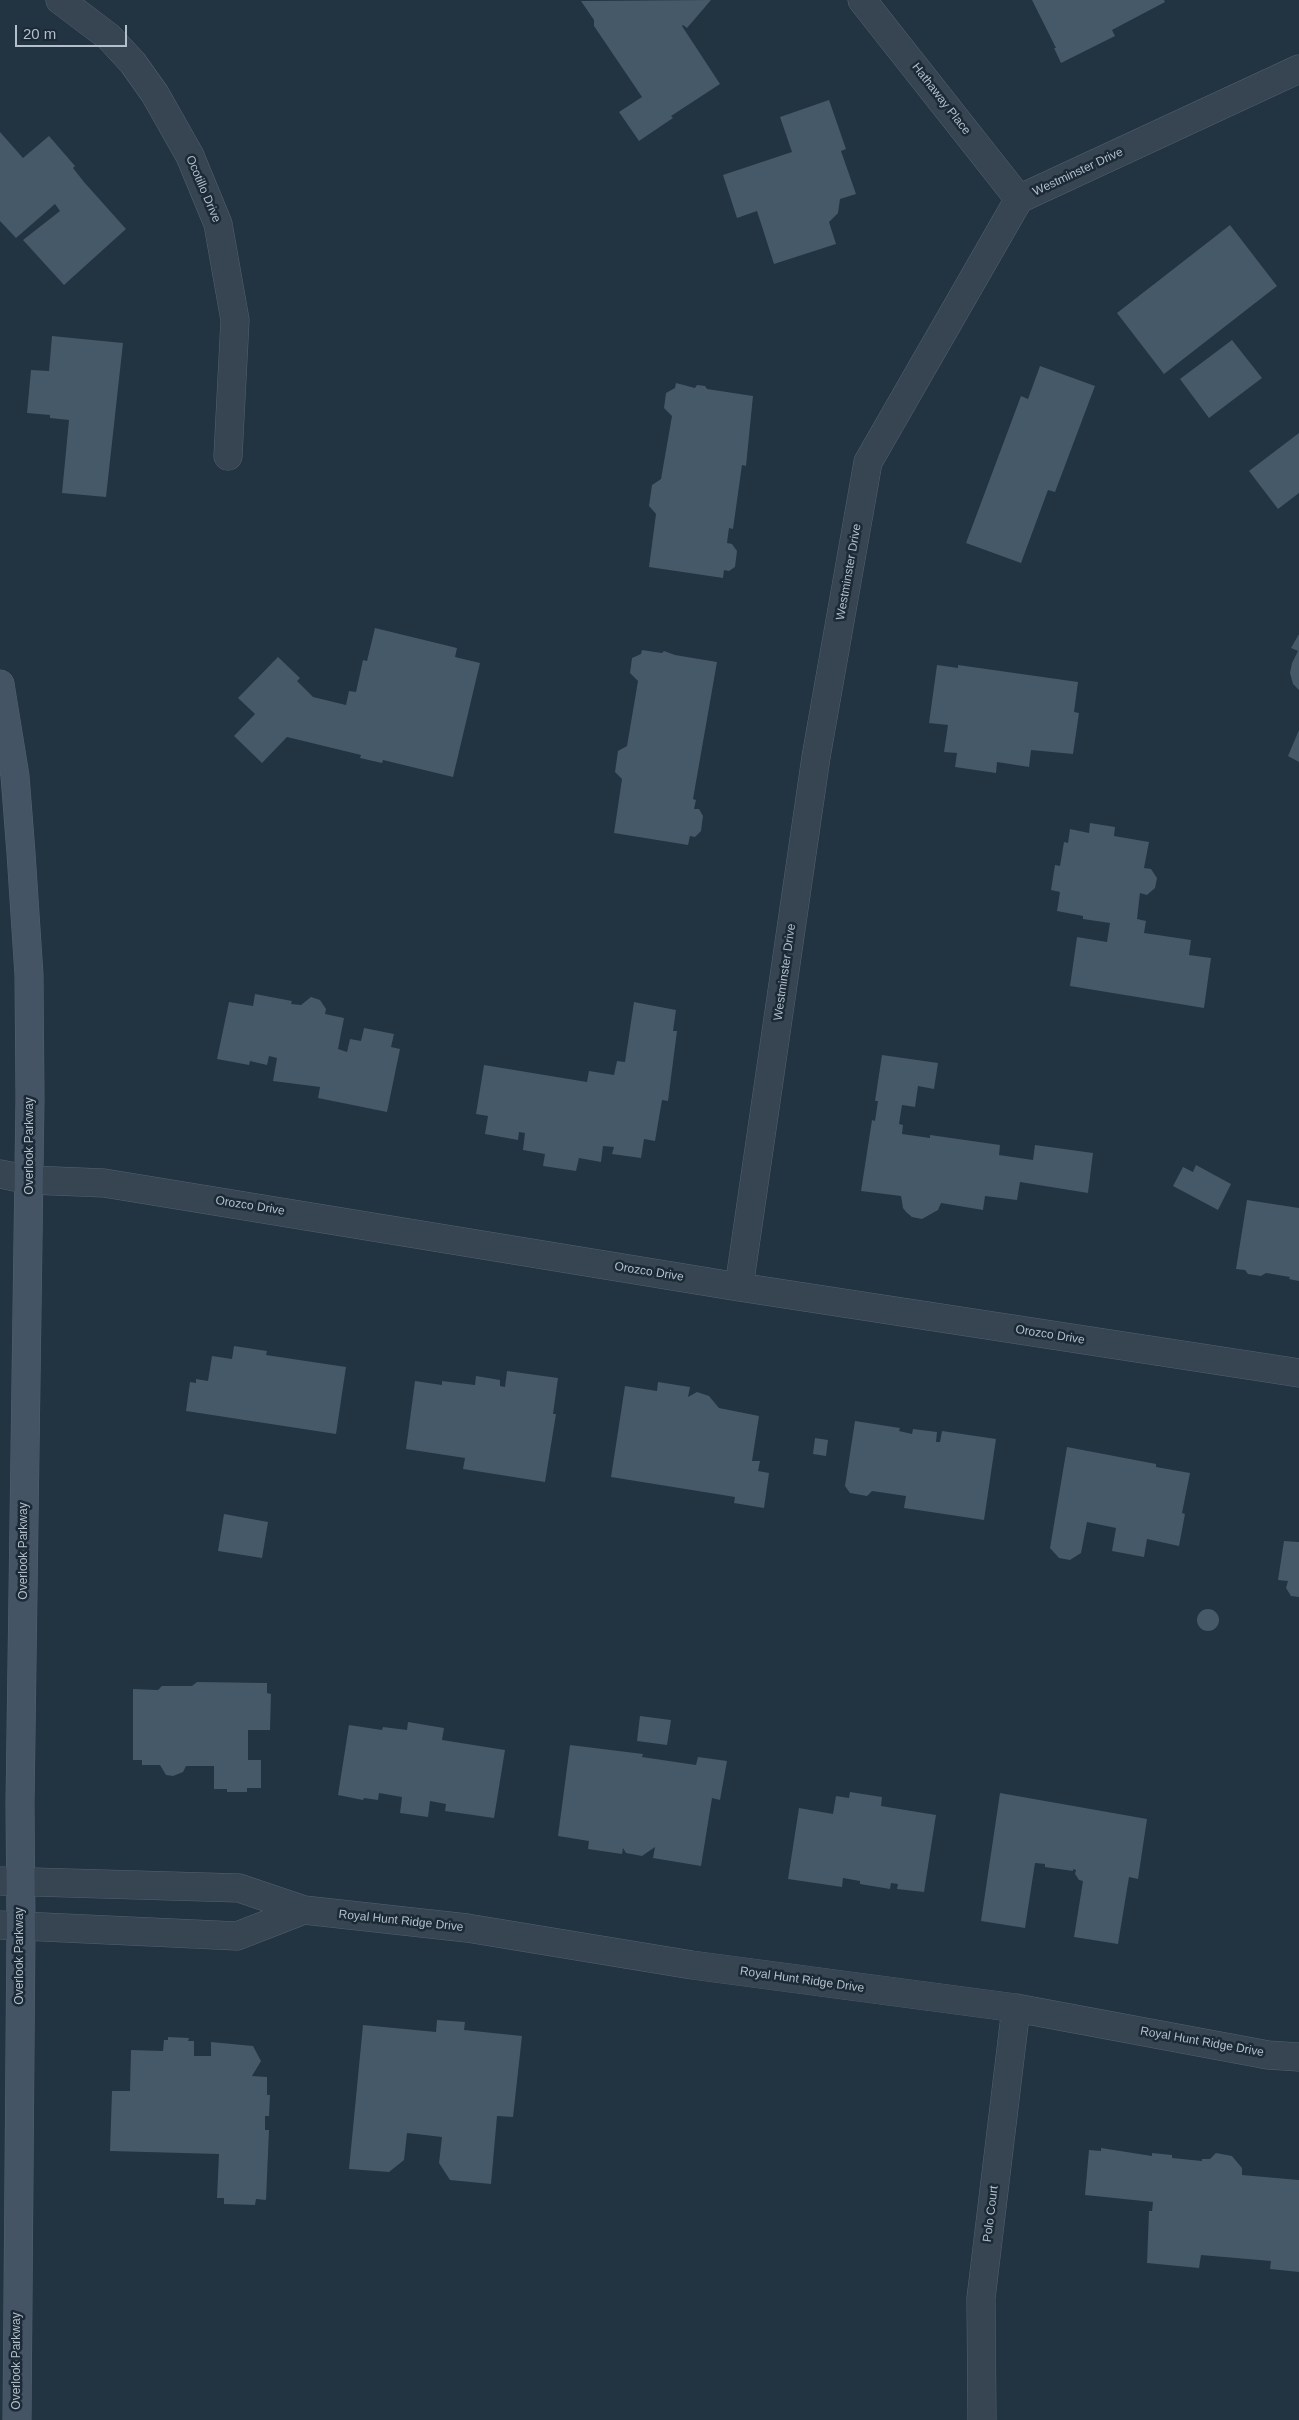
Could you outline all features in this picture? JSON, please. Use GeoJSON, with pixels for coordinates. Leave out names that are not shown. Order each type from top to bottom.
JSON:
{"type":"FeatureCollection","features":[{"type":"Feature","properties":{"kind":"street","name":"Ocotillo Drive"},"geometry":{"type":"LineString","coordinates":[[60,0],[108,37],[133,63],[155,94],[190,156],[218,224],[235,320],[228,456]]}},
{"type":"Feature","properties":{"kind":"street","name":"Hathaway Place"},"geometry":{"type":"LineString","coordinates":[[862,0],[1019,199]]}},
{"type":"Feature","properties":{"kind":"street","name":"Westminster Drive"},"geometry":{"type":"LineString","coordinates":[[739,1287],[816,756],[868,462],[1019,199],[1299,69]]}},
{"type":"Feature","properties":{"kind":"street","name":"Overlook Parkway"},"geometry":{"type":"LineString","coordinates":[[0,684],[15,776],[29,975],[30,1180],[24,1484],[10,1881],[17,2420]]}},
{"type":"Feature","properties":{"kind":"street","name":"Orozco Drive"},"geometry":{"type":"LineString","coordinates":[[0,1174],[30,1180],[104,1183],[739,1287],[1299,1373]]}},
{"type":"Feature","properties":{"kind":"street","name":"Royal Hunt Ridge Drive"},"geometry":{"type":"LineString","coordinates":[[10,1881],[239,1888],[304,1910],[467,1928],[692,1965],[1016,2008],[1268,2055],[1299,2057]]}},
{"type":"Feature","properties":{"kind":"street","name":"Royal Hunt Ridge Drive"},"geometry":{"type":"LineString","coordinates":[[11,1926],[237,1936],[304,1910]]}},
{"type":"Feature","properties":{"kind":"street","name":"Polo Court"},"geometry":{"type":"LineString","coordinates":[[982,2420],[980,2298],[1016,2008]]}},
{"type":"Feature","properties":{"kind":"building"},"geometry":{"type":"Polygon","coordinates":[[[711,0],[687,28],[682,26],[720,84],[671,116],[673,118],[639,141],[619,112],[642,97],[594,26],[594,20],[581,1],[711,0]]]}},
{"type":"Feature","properties":{"kind":"building"},"geometry":{"type":"Polygon","coordinates":[[[1032,0],[1164,0],[1165,2],[1112,30],[1115,36],[1061,63],[1054,48],[1056,48],[1032,0]]]}},
{"type":"Feature","properties":{"kind":"building"},"geometry":{"type":"Polygon","coordinates":[[[829,100],[846,149],[841,151],[856,194],[840,199],[838,213],[829,222],[836,244],[774,264],[757,211],[737,218],[723,175],[792,152],[780,117],[829,100]]]}},
{"type":"Feature","properties":{"kind":"building"},"geometry":{"type":"Polygon","coordinates":[[[0,132],[23,158],[49,136],[75,166],[73,168],[84,182],[126,229],[64,285],[23,240],[60,211],[55,204],[16,238],[0,221],[0,132]]]}},
{"type":"Feature","properties":{"kind":"building"},"geometry":{"type":"Polygon","coordinates":[[[1230,225],[1277,286],[1164,374],[1117,313],[1230,225]]]}},
{"type":"Feature","properties":{"kind":"building"},"geometry":{"type":"Polygon","coordinates":[[[52,336],[123,343],[106,497],[62,493],[69,420],[50,418],[50,415],[27,413],[31,370],[49,371],[52,336]]]}},
{"type":"Feature","properties":{"kind":"building"},"geometry":{"type":"Polygon","coordinates":[[[1232,340],[1262,378],[1209,418],[1180,379],[1232,340]]]}},
{"type":"Feature","properties":{"kind":"building"},"geometry":{"type":"Polygon","coordinates":[[[1040,366],[1095,386],[1055,492],[1048,490],[1021,563],[966,543],[1021,396],[1028,399],[1040,366]]]}},
{"type":"Feature","properties":{"kind":"building"},"geometry":{"type":"Polygon","coordinates":[[[676,383],[695,388],[697,385],[705,386],[707,389],[753,396],[746,466],[742,465],[733,529],[729,528],[727,543],[732,544],[737,551],[735,567],[729,571],[724,570],[723,578],[649,567],[656,514],[649,506],[652,485],[661,479],[672,416],[664,408],[666,393],[675,388],[676,383]]]}},
{"type":"Feature","properties":{"kind":"building"},"geometry":{"type":"Polygon","coordinates":[[[1299,433],[1299,493],[1278,509],[1249,471],[1299,433]]]}},
{"type":"Feature","properties":{"kind":"building"},"geometry":{"type":"Polygon","coordinates":[[[375,628],[457,648],[455,657],[480,663],[453,777],[383,760],[382,763],[360,758],[361,755],[287,737],[262,763],[234,736],[255,714],[238,698],[278,657],[300,678],[297,681],[313,697],[346,705],[349,691],[356,692],[363,660],[367,661],[375,628]]]}},
{"type":"Feature","properties":{"kind":"building"},"geometry":{"type":"Polygon","coordinates":[[[1299,634],[1299,690],[1293,684],[1290,673],[1292,663],[1298,651],[1291,648],[1299,634]]]}},
{"type":"Feature","properties":{"kind":"building"},"geometry":{"type":"Polygon","coordinates":[[[642,650],[662,653],[664,651],[675,655],[717,662],[693,799],[696,800],[694,809],[699,809],[703,816],[701,831],[695,837],[690,836],[688,845],[614,833],[622,779],[615,772],[618,751],[627,746],[638,681],[630,673],[632,658],[641,654],[642,650]]]}},
{"type":"Feature","properties":{"kind":"building"},"geometry":{"type":"Polygon","coordinates":[[[937,665],[958,668],[958,665],[1078,682],[1074,712],[1079,713],[1073,754],[1031,750],[1029,767],[997,762],[996,773],[955,767],[957,753],[944,752],[948,725],[929,723],[937,665]]]}},
{"type":"Feature","properties":{"kind":"building"},"geometry":{"type":"Polygon","coordinates":[[[1299,730],[1299,762],[1288,756],[1299,730]]]}},
{"type":"Feature","properties":{"kind":"building"},"geometry":{"type":"Polygon","coordinates":[[[1090,823],[1115,827],[1114,836],[1149,842],[1144,868],[1151,869],[1157,878],[1155,888],[1147,895],[1140,893],[1137,919],[1146,921],[1144,933],[1191,940],[1189,955],[1211,958],[1204,1008],[1070,986],[1077,937],[1107,942],[1110,923],[1083,919],[1083,916],[1057,911],[1060,892],[1051,890],[1055,865],[1060,866],[1064,842],[1068,843],[1070,829],[1089,833],[1090,823]]]}},
{"type":"Feature","properties":{"kind":"building"},"geometry":{"type":"Polygon","coordinates":[[[255,994],[292,1001],[291,1004],[301,1005],[311,997],[320,1000],[326,1009],[325,1014],[344,1018],[338,1049],[347,1052],[350,1039],[361,1041],[364,1028],[394,1034],[391,1047],[400,1049],[387,1112],[318,1098],[320,1087],[273,1081],[277,1058],[269,1056],[267,1065],[250,1061],[249,1065],[217,1059],[229,1002],[253,1006],[255,994]]]}},
{"type":"Feature","properties":{"kind":"building"},"geometry":{"type":"Polygon","coordinates":[[[634,1002],[676,1010],[673,1031],[677,1031],[668,1101],[662,1100],[655,1141],[644,1139],[641,1158],[612,1154],[614,1147],[603,1146],[601,1162],[579,1158],[576,1171],[543,1166],[545,1154],[523,1150],[525,1133],[519,1132],[518,1140],[485,1134],[488,1116],[476,1114],[484,1065],[587,1082],[589,1071],[614,1075],[617,1061],[625,1062],[634,1002]]]}},
{"type":"Feature","properties":{"kind":"building"},"geometry":{"type":"Polygon","coordinates":[[[882,1055],[938,1063],[934,1089],[918,1086],[915,1107],[902,1105],[899,1124],[903,1125],[902,1134],[930,1138],[930,1135],[1000,1145],[999,1155],[1033,1160],[1035,1145],[1093,1153],[1088,1193],[1020,1182],[1017,1200],[985,1196],[983,1210],[941,1203],[938,1210],[922,1219],[912,1217],[906,1212],[903,1208],[901,1196],[861,1191],[872,1120],[875,1121],[878,1101],[875,1101],[882,1055]]]}},
{"type":"Feature","properties":{"kind":"building"},"geometry":{"type":"Polygon","coordinates":[[[1196,1165],[1231,1184],[1218,1210],[1173,1186],[1183,1167],[1193,1172],[1196,1165]]]}},
{"type":"Feature","properties":{"kind":"building"},"geometry":{"type":"Polygon","coordinates":[[[1247,1200],[1299,1208],[1299,1281],[1289,1279],[1290,1277],[1266,1273],[1261,1276],[1248,1274],[1245,1270],[1236,1269],[1247,1200]]]}},
{"type":"Feature","properties":{"kind":"building"},"geometry":{"type":"Polygon","coordinates":[[[234,1346],[267,1351],[266,1355],[346,1367],[336,1434],[186,1411],[190,1382],[196,1383],[196,1379],[208,1381],[212,1356],[232,1359],[234,1346]]]}},
{"type":"Feature","properties":{"kind":"building"},"geometry":{"type":"Polygon","coordinates":[[[507,1371],[558,1378],[553,1414],[556,1414],[545,1482],[463,1469],[465,1458],[406,1449],[415,1381],[442,1385],[442,1381],[475,1385],[476,1376],[500,1380],[500,1386],[505,1387],[507,1371]]]}},
{"type":"Feature","properties":{"kind":"building"},"geometry":{"type":"Polygon","coordinates":[[[658,1382],[690,1387],[688,1397],[697,1392],[709,1396],[719,1408],[759,1416],[752,1461],[760,1461],[758,1471],[769,1473],[764,1508],[734,1503],[735,1497],[611,1477],[625,1386],[657,1391],[658,1382]]]}},
{"type":"Feature","properties":{"kind":"building"},"geometry":{"type":"Polygon","coordinates":[[[855,1421],[900,1428],[899,1431],[912,1434],[913,1429],[937,1432],[936,1442],[940,1442],[942,1431],[996,1439],[984,1520],[904,1508],[906,1496],[872,1491],[867,1496],[850,1493],[845,1486],[855,1421]]]}},
{"type":"Feature","properties":{"kind":"building"},"geometry":{"type":"Polygon","coordinates":[[[815,1438],[828,1440],[826,1456],[813,1454],[815,1438]]]}},
{"type":"Feature","properties":{"kind":"building"},"geometry":{"type":"Polygon","coordinates":[[[1067,1447],[1156,1464],[1156,1467],[1190,1473],[1182,1513],[1185,1514],[1179,1546],[1147,1539],[1144,1557],[1112,1551],[1116,1528],[1087,1522],[1081,1553],[1070,1560],[1059,1558],[1050,1548],[1067,1447]]]}},
{"type":"Feature","properties":{"kind":"building"},"geometry":{"type":"Polygon","coordinates":[[[224,1514],[268,1522],[262,1558],[218,1551],[224,1514]]]}},
{"type":"Feature","properties":{"kind":"building"},"geometry":{"type":"Polygon","coordinates":[[[1284,1541],[1299,1542],[1299,1597],[1291,1596],[1286,1588],[1288,1581],[1278,1580],[1284,1541]]]}},
{"type":"Feature","properties":{"kind":"building"},"geometry":{"type":"Polygon","coordinates":[[[1208,1609],[1216,1612],[1219,1620],[1216,1628],[1208,1631],[1200,1628],[1197,1620],[1200,1612],[1208,1609]]]}},
{"type":"Feature","properties":{"kind":"building"},"geometry":{"type":"Polygon","coordinates":[[[197,1682],[267,1683],[267,1693],[271,1694],[270,1730],[248,1730],[248,1760],[261,1760],[261,1788],[247,1788],[247,1792],[227,1792],[227,1789],[214,1789],[214,1766],[186,1766],[183,1772],[173,1776],[166,1775],[160,1765],[142,1765],[142,1760],[133,1760],[133,1689],[158,1690],[162,1686],[192,1686],[197,1682]]]}},
{"type":"Feature","properties":{"kind":"building"},"geometry":{"type":"Polygon","coordinates":[[[640,1716],[671,1720],[667,1745],[637,1741],[640,1716]]]}},
{"type":"Feature","properties":{"kind":"building"},"geometry":{"type":"Polygon","coordinates":[[[408,1722],[444,1728],[442,1740],[505,1750],[494,1818],[445,1811],[446,1804],[430,1801],[428,1817],[400,1813],[402,1797],[379,1793],[378,1800],[364,1798],[363,1800],[338,1795],[349,1725],[382,1730],[383,1727],[407,1730],[408,1722]]]}},
{"type":"Feature","properties":{"kind":"building"},"geometry":{"type":"Polygon","coordinates":[[[570,1745],[643,1754],[642,1757],[696,1765],[698,1757],[727,1761],[720,1800],[712,1798],[701,1866],[653,1858],[655,1847],[642,1856],[626,1853],[623,1848],[622,1854],[588,1849],[589,1841],[558,1836],[570,1745]]]}},
{"type":"Feature","properties":{"kind":"building"},"geometry":{"type":"Polygon","coordinates":[[[850,1792],[882,1797],[881,1806],[936,1815],[924,1892],[897,1889],[898,1884],[891,1883],[890,1889],[860,1884],[860,1881],[843,1878],[842,1887],[788,1879],[799,1808],[833,1814],[836,1796],[849,1798],[850,1792]]]}},
{"type":"Feature","properties":{"kind":"building"},"geometry":{"type":"Polygon","coordinates":[[[1000,1793],[1147,1819],[1138,1879],[1129,1877],[1118,1944],[1074,1937],[1083,1881],[1079,1880],[1075,1874],[1076,1870],[1045,1867],[1045,1864],[1035,1863],[1025,1928],[981,1921],[1000,1793]]]}},
{"type":"Feature","properties":{"kind":"building"},"geometry":{"type":"Polygon","coordinates":[[[437,2020],[465,2022],[464,2030],[522,2036],[513,2117],[497,2116],[491,2184],[450,2180],[439,2163],[442,2137],[407,2133],[404,2160],[389,2172],[349,2169],[363,2025],[436,2032],[437,2020]]]}},
{"type":"Feature","properties":{"kind":"building"},"geometry":{"type":"Polygon","coordinates":[[[168,2037],[189,2038],[188,2041],[194,2041],[194,2056],[211,2056],[211,2042],[253,2046],[261,2061],[252,2076],[267,2077],[267,2095],[270,2095],[269,2116],[265,2116],[265,2130],[269,2130],[266,2200],[256,2199],[255,2205],[224,2204],[224,2198],[217,2198],[219,2154],[110,2151],[112,2091],[130,2091],[131,2050],[163,2051],[164,2040],[168,2040],[168,2037]]]}},
{"type":"Feature","properties":{"kind":"building"},"geometry":{"type":"Polygon","coordinates":[[[1101,2148],[1152,2156],[1152,2153],[1172,2155],[1172,2158],[1202,2161],[1202,2159],[1210,2159],[1216,2153],[1232,2156],[1242,2168],[1242,2175],[1299,2180],[1299,2272],[1270,2269],[1271,2261],[1201,2255],[1199,2268],[1147,2263],[1149,2211],[1152,2211],[1153,2202],[1085,2195],[1089,2150],[1101,2151],[1101,2148]]]}}]}
